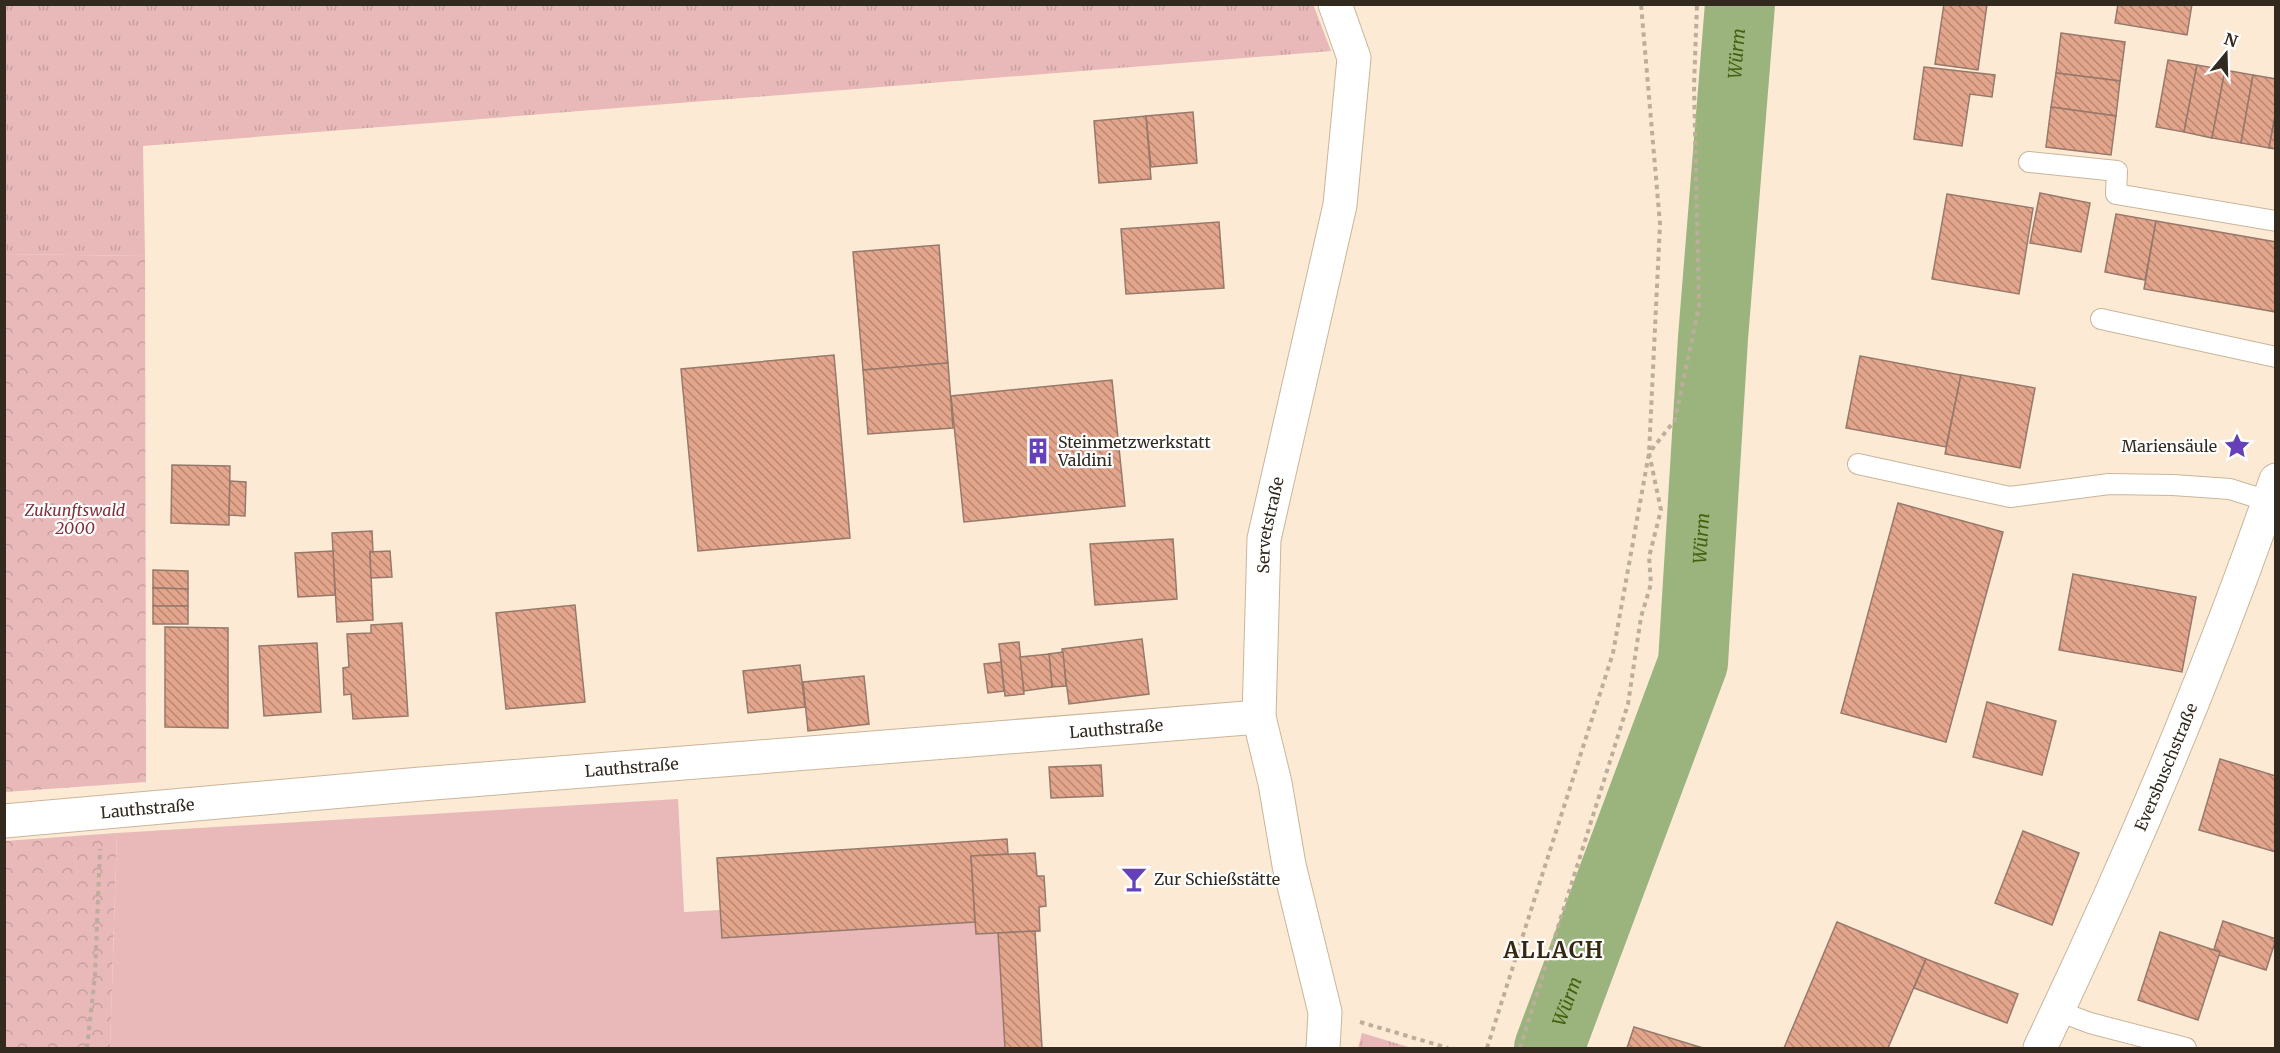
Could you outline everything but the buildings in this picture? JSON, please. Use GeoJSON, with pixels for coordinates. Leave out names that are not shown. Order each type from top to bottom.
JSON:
{"type":"FeatureCollection","features":[{"type":"Feature","properties":{"kind":"street","name":"Servetstraße"},"geometry":{"type":"LineString","coordinates":[[1323,1048],[1325,1012],[1289,865],[1275,783],[1259,717],[1264,539],[1340,205],[1354,58],[1335,4]]}},
{"type":"Feature","properties":{"kind":"street","name":"Eversbuschstraße"},"geometry":{"type":"LineString","coordinates":[[2040,1048],[2174,750],[2223,629],[2272,491]]}},
{"type":"Feature","properties":{"kind":"street","name":"Lauthstraße"},"geometry":{"type":"LineString","coordinates":[[4,821],[98,815],[421,784],[1259,717]]}},
{"type":"Feature","properties":{"kind":"lane"},"geometry":{"type":"LineString","coordinates":[[2029,162],[2117,171],[2116,194],[2276,221]]}},
{"type":"Feature","properties":{"kind":"lane"},"geometry":{"type":"LineString","coordinates":[[2101,319],[2276,357]]}},
{"type":"Feature","properties":{"kind":"lane"},"geometry":{"type":"LineString","coordinates":[[1858,464],[2010,497],[2109,484],[2173,484],[2272,491]]}},
{"type":"Feature","properties":{"kind":"lane"},"geometry":{"type":"LineString","coordinates":[[2058,1011],[2090,1023],[2186,1048]]}},
{"type":"Feature","properties":{"kind":"path"},"geometry":{"type":"LineString","coordinates":[[1487,1048],[1613,653],[1648,453],[1660,224],[1641,4]]}},
{"type":"Feature","properties":{"kind":"path"},"geometry":{"type":"LineString","coordinates":[[1648,453],[1676,420],[1700,306],[1694,86],[1697,4]]}},
{"type":"Feature","properties":{"kind":"path"},"geometry":{"type":"LineString","coordinates":[[1521,1048],[1628,704],[1641,616],[1651,585],[1649,556],[1661,510],[1648,453]]}},
{"type":"Feature","properties":{"kind":"path"},"geometry":{"type":"LineString","coordinates":[[87,1048],[94,975],[100,850],[98,815]]}},
{"type":"Feature","properties":{"kind":"path"},"geometry":{"type":"LineString","coordinates":[[1325,1012],[1448,1048]]}},
{"type":"Feature","properties":{"kind":"green space"},"geometry":{"type":"Polygon","coordinates":[[[1313,4],[1331,51],[143,146],[145,256],[5,254],[5,5],[1313,4]]]}},
{"type":"Feature","properties":{"kind":"green space","name":"Zukunftswald 2000"},"geometry":{"type":"Polygon","coordinates":[[[5,254],[145,256],[146,782],[5,792],[5,254]]]}},
{"type":"Feature","properties":{"kind":"green space"},"geometry":{"type":"Polygon","coordinates":[[[678,799],[684,912],[720,910],[717,858],[1007,839],[1008,854],[971,857],[976,934],[998,933],[1005,1048],[110,1048],[117,833],[678,799]]]}},
{"type":"Feature","properties":{"kind":"green space"},"geometry":{"type":"Polygon","coordinates":[[[117,833],[110,1048],[5,1048],[5,841],[117,833]]]}},
{"type":"Feature","properties":{"kind":"green space"},"geometry":{"type":"Polygon","coordinates":[[[1362,1033],[1412,1048],[1358,1048],[1362,1033]]]}},
{"type":"Feature","properties":{"kind":"waterway","name":"Würm"},"geometry":{"type":"LineString","coordinates":[[1549,1048],[1693,663],[1713,338],[1740,4]]}},
{"type":"Feature","properties":{"kind":"place","name":"Mariensäule"},"geometry":{"type":"Point","coordinates":[2237,446]}},
{"type":"Feature","properties":{"kind":"place","name":"Steinmetzwerkstatt Valdini"},"geometry":{"type":"Point","coordinates":[1038,451]}},
{"type":"Feature","properties":{"kind":"place","name":"Zur Schießstätte"},"geometry":{"type":"Point","coordinates":[1134,879]}},
{"type":"Feature","properties":{"kind":"district","name":"ALLACH"},"geometry":{"type":"Point","coordinates":[1554,950]}}]}
